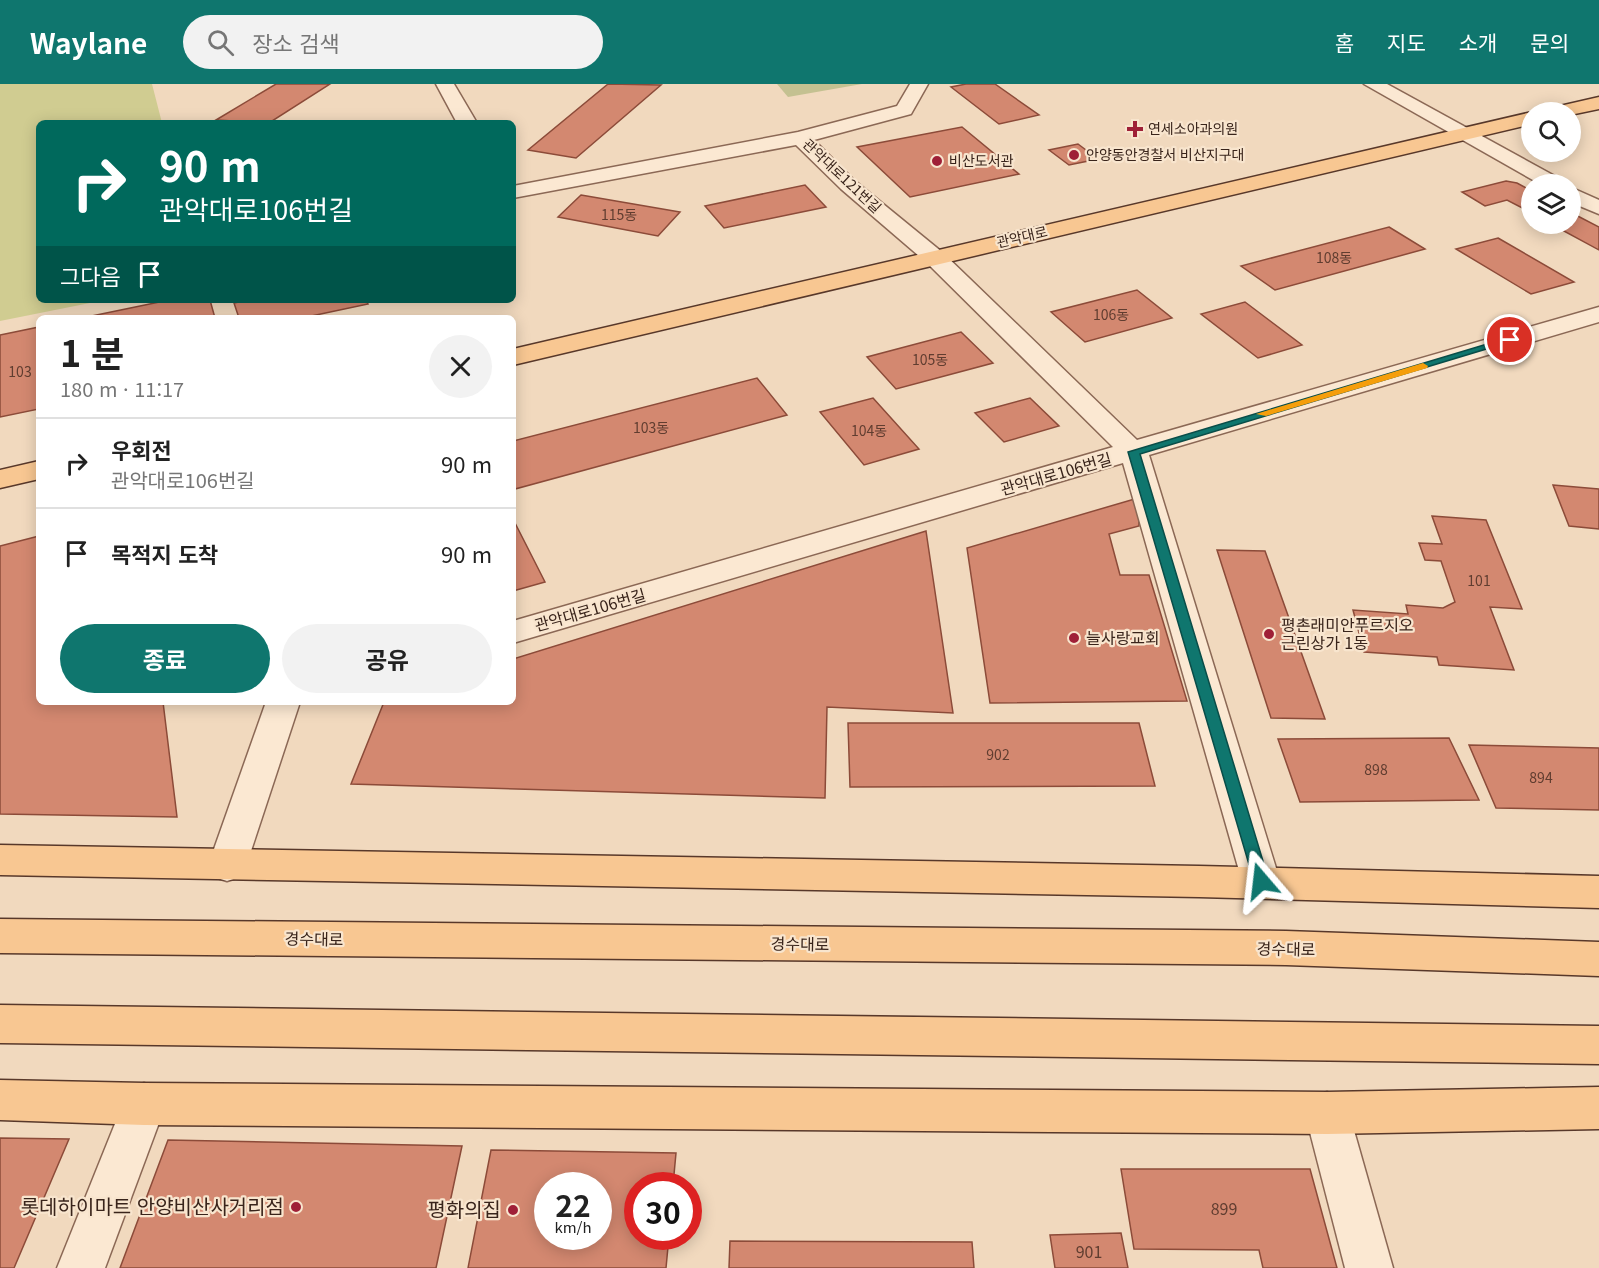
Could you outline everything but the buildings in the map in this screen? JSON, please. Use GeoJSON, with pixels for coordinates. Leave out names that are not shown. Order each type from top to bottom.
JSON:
{"type":"FeatureCollection","features":[{"type":"Feature","properties":{"kind":"main road"},"geometry":{"type":"LineString","coordinates":[[1581,107],[1599,103]]}},
{"type":"Feature","properties":{"kind":"main road","name":"관악대로"},"geometry":{"type":"LineString","coordinates":[[516,356],[1521,121]]}},
{"type":"Feature","properties":{"kind":"main road"},"geometry":{"type":"LineString","coordinates":[[0,479],[36,471]]}},
{"type":"Feature","properties":{"kind":"main road"},"geometry":{"type":"LineString","coordinates":[[0,860],[227,866],[1261,881],[1599,892]]}},
{"type":"Feature","properties":{"kind":"main road","name":"경수대로"},"geometry":{"type":"LineString","coordinates":[[0,936],[1286,948],[1599,959]]}},
{"type":"Feature","properties":{"kind":"main road"},"geometry":{"type":"LineString","coordinates":[[0,1024],[1599,1044]]}},
{"type":"Feature","properties":{"kind":"main road"},"geometry":{"type":"LineString","coordinates":[[0,1100],[144,1104],[1327,1113],[1599,1108]]}},
{"type":"Feature","properties":{"kind":"street"},"geometry":{"type":"LineString","coordinates":[[445,84],[465,120]]}},
{"type":"Feature","properties":{"kind":"street","name":"관악대로121번길"},"geometry":{"type":"LineString","coordinates":[[800,138],[904,110],[919,84]]}},
{"type":"Feature","properties":{"kind":"street"},"geometry":{"type":"LineString","coordinates":[[1372,84],[1536,174]]}},
{"type":"Feature","properties":{"kind":"street"},"geometry":{"type":"LineString","coordinates":[[516,191],[800,138]]}},
{"type":"Feature","properties":{"kind":"street","name":"관악대로121번길"},"geometry":{"type":"LineString","coordinates":[[800,138],[848,185],[934,257],[1134,452]]}},
{"type":"Feature","properties":{"kind":"street"},"geometry":{"type":"LineString","coordinates":[[1581,199],[1599,208]]}},
{"type":"Feature","properties":{"kind":"street","name":"관악대로106번길"},"geometry":{"type":"LineString","coordinates":[[516,631],[1599,314]]}},
{"type":"Feature","properties":{"kind":"street"},"geometry":{"type":"LineString","coordinates":[[1134,452],[1261,881]]}},
{"type":"Feature","properties":{"kind":"street"},"geometry":{"type":"LineString","coordinates":[[227,866],[282,705]]}},
{"type":"Feature","properties":{"kind":"street"},"geometry":{"type":"LineString","coordinates":[[81,1268],[144,1104]]}},
{"type":"Feature","properties":{"kind":"street"},"geometry":{"type":"LineString","coordinates":[[1327,1113],[1369,1268]]}},
{"type":"Feature","properties":{"kind":"shaded area"},"geometry":{"type":"Polygon","coordinates":[[[0,84],[152,84],[161,120],[36,120],[36,303],[90,303],[0,321],[0,84]]]}},
{"type":"Feature","properties":{"kind":"shaded area"},"geometry":{"type":"Polygon","coordinates":[[[777,84],[862,84],[788,97],[777,84]]]}},
{"type":"Feature","properties":{"kind":"slow traffic"},"geometry":{"type":"LineString","coordinates":[[1262,414],[1423,366]]}},
{"type":"Feature","properties":{"kind":"place","name":"연세소아과의원"},"geometry":{"type":"Point","coordinates":[1135,129]}},
{"type":"Feature","properties":{"kind":"place","name":"안양동안경찰서 비산지구대"},"geometry":{"type":"Point","coordinates":[1074,155]}},
{"type":"Feature","properties":{"kind":"place","name":"비산도서관"},"geometry":{"type":"Point","coordinates":[937,161]}},
{"type":"Feature","properties":{"kind":"place","name":"평촌래미안푸르지오 근린상가 1동"},"geometry":{"type":"Point","coordinates":[1269,634]}},
{"type":"Feature","properties":{"kind":"place","name":"늘사랑교회"},"geometry":{"type":"Point","coordinates":[1074,638]}},
{"type":"Feature","properties":{"kind":"place","name":"롯데하이마트 안양비산사거리점"},"geometry":{"type":"Point","coordinates":[296,1207]}},
{"type":"Feature","properties":{"kind":"place","name":"평화의집"},"geometry":{"type":"Point","coordinates":[513,1210]}},
{"type":"Feature","properties":{"kind":"route"},"geometry":{"type":"LineString","coordinates":[[1261,881],[1134,452],[1510,340]]}}]}
